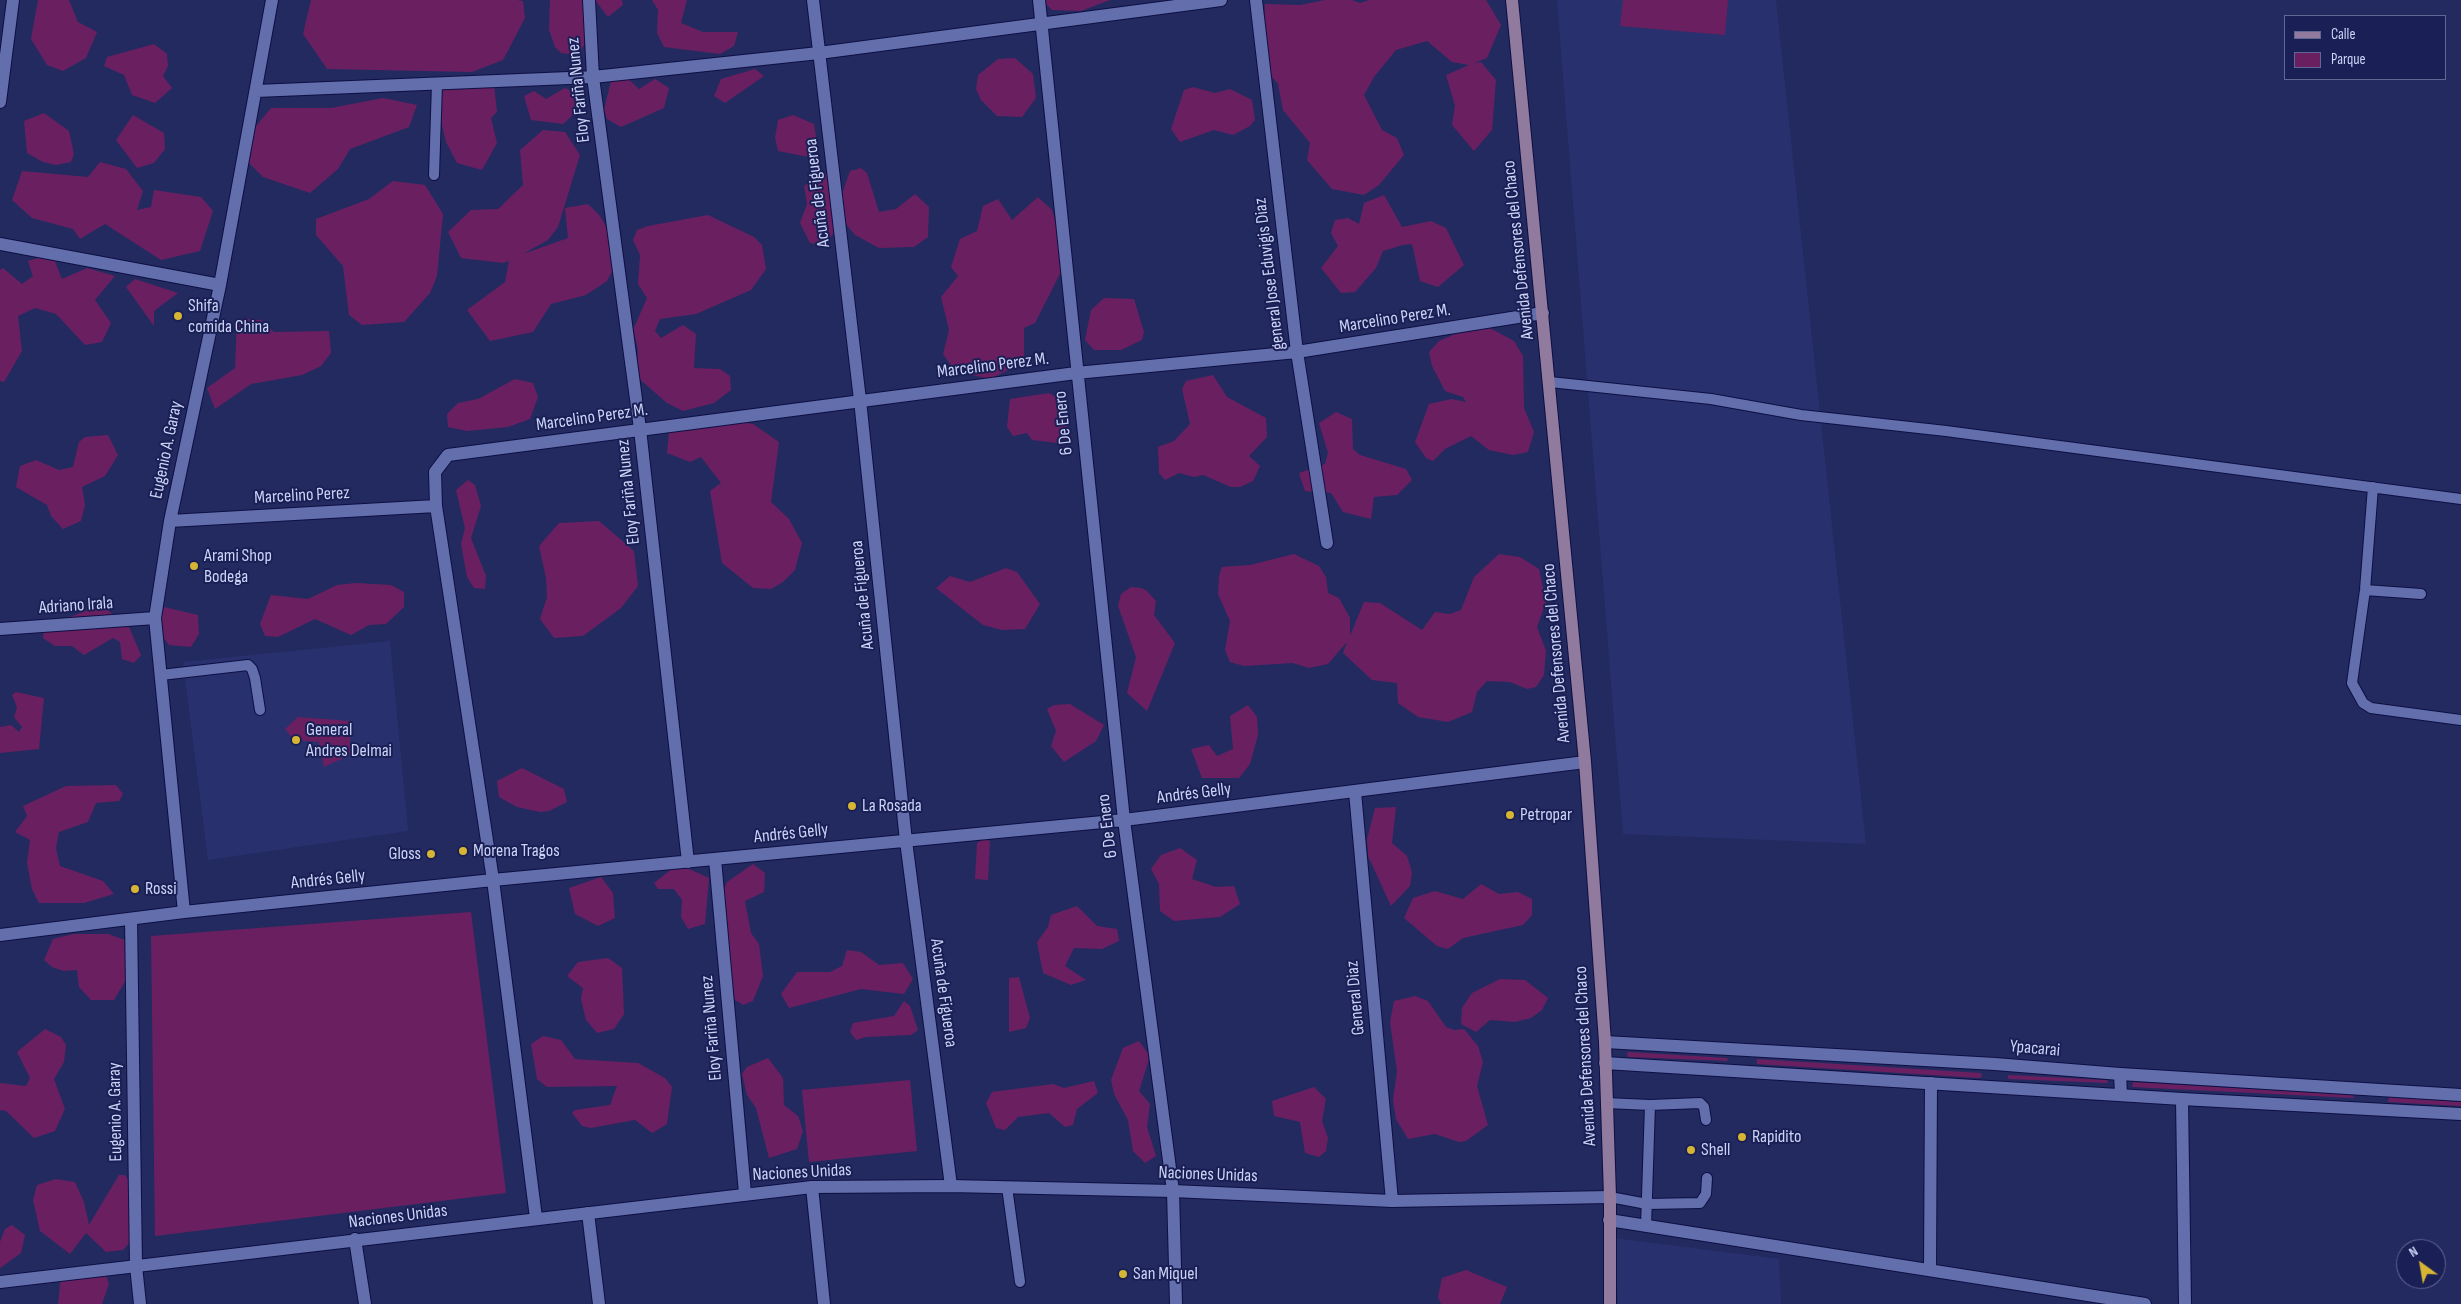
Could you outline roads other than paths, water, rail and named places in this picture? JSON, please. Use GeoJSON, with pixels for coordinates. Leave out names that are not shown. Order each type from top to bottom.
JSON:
{"type":"FeatureCollection","features":[{"type":"Feature","properties":{"kind":"main road","name":"Avenida Defensores del Chaco"},"geometry":{"type":"LineString","coordinates":[[1512,0],[1585,762],[1605,1042],[1610,1197],[1610,1304]]}},
{"type":"Feature","properties":{"kind":"street"},"geometry":{"type":"LineString","coordinates":[[0,102],[13,0]]}},
{"type":"Feature","properties":{"kind":"street","name":"Eugenio A. Garay"},"geometry":{"type":"LineString","coordinates":[[184,912],[155,618],[170,521],[220,285],[256,91],[269,0]]}},
{"type":"Feature","properties":{"kind":"street","name":"Eloy Fariña Nunez"},"geometry":{"type":"LineString","coordinates":[[589,0],[593,77],[640,429],[688,862]]}},
{"type":"Feature","properties":{"kind":"street","name":"Acuña de Figueroa"},"geometry":{"type":"LineString","coordinates":[[813,0],[860,400],[906,840],[951,1186]]}},
{"type":"Feature","properties":{"kind":"street","name":"6 De Enero"},"geometry":{"type":"LineString","coordinates":[[1039,0],[1076,373],[1124,820],[1172,1191],[1176,1304]]}},
{"type":"Feature","properties":{"kind":"street"},"geometry":{"type":"LineString","coordinates":[[256,91],[593,77],[819,53],[1221,0]]}},
{"type":"Feature","properties":{"kind":"street","name":"general Jose Eduvigis Diaz"},"geometry":{"type":"LineString","coordinates":[[1256,0],[1297,352],[1327,543]]}},
{"type":"Feature","properties":{"kind":"street"},"geometry":{"type":"LineString","coordinates":[[0,244],[220,285]]}},
{"type":"Feature","properties":{"kind":"street","name":"Marcelino Perez M."},"geometry":{"type":"LineString","coordinates":[[436,506],[435,472],[448,454],[1076,373],[1297,352],[1543,313]]}},
{"type":"Feature","properties":{"kind":"street"},"geometry":{"type":"LineString","coordinates":[[436,506],[493,880],[536,1218]]}},
{"type":"Feature","properties":{"kind":"street","name":"Marcelino Perez"},"geometry":{"type":"LineString","coordinates":[[170,521],[436,506]]}},
{"type":"Feature","properties":{"kind":"street","name":"Adriano Irala"},"geometry":{"type":"LineString","coordinates":[[0,629],[155,618]]}},
{"type":"Feature","properties":{"kind":"street","name":"Andrés Gelly"},"geometry":{"type":"LineString","coordinates":[[0,935],[184,912],[493,880],[1124,820],[1585,762]]}},
{"type":"Feature","properties":{"kind":"street","name":"General Diaz"},"geometry":{"type":"LineString","coordinates":[[1355,792],[1392,1201]]}},
{"type":"Feature","properties":{"kind":"street","name":"Eloy Fariña Nunez"},"geometry":{"type":"LineString","coordinates":[[715,859],[745,1193]]}},
{"type":"Feature","properties":{"kind":"street","name":"Eugenio A. Garay"},"geometry":{"type":"LineString","coordinates":[[131,919],[136,1266],[140,1304]]}},
{"type":"Feature","properties":{"kind":"street","name":"Ypacarai"},"geometry":{"type":"LineString","coordinates":[[1605,1042],[1995,1064],[2120,1074],[2461,1095]]}},
{"type":"Feature","properties":{"kind":"street"},"geometry":{"type":"LineString","coordinates":[[1743,1050],[1743,1072]]}},
{"type":"Feature","properties":{"kind":"street"},"geometry":{"type":"LineString","coordinates":[[1605,1064],[2461,1114]]}},
{"type":"Feature","properties":{"kind":"street"},"geometry":{"type":"LineString","coordinates":[[2120,1074],[2121,1094]]}},
{"type":"Feature","properties":{"kind":"street"},"geometry":{"type":"LineString","coordinates":[[1930,1269],[1931,1083]]}},
{"type":"Feature","properties":{"kind":"street"},"geometry":{"type":"LineString","coordinates":[[2374,1108],[2376,1089]]}},
{"type":"Feature","properties":{"kind":"street"},"geometry":{"type":"LineString","coordinates":[[2182,1099],[2185,1304]]}},
{"type":"Feature","properties":{"kind":"street"},"geometry":{"type":"LineString","coordinates":[[812,1187],[824,1304]]}},
{"type":"Feature","properties":{"kind":"street","name":"Naciones Unidas"},"geometry":{"type":"LineString","coordinates":[[0,1282],[745,1193],[812,1187],[1007,1187],[1172,1191],[1392,1201],[1610,1197]]}},
{"type":"Feature","properties":{"kind":"street"},"geometry":{"type":"LineString","coordinates":[[588,1213],[599,1304]]}},
{"type":"Feature","properties":{"kind":"street"},"geometry":{"type":"LineString","coordinates":[[1609,1220],[1930,1269],[2079,1298],[2145,1304]]}},
{"type":"Feature","properties":{"kind":"street"},"geometry":{"type":"LineString","coordinates":[[355,1239],[365,1304]]}},
{"type":"Feature","properties":{"kind":"lane"},"geometry":{"type":"LineString","coordinates":[[434,175],[437,84]]}},
{"type":"Feature","properties":{"kind":"lane"},"geometry":{"type":"LineString","coordinates":[[1550,382],[1712,399],[1801,415],[1946,431],[2461,499]]}},
{"type":"Feature","properties":{"kind":"lane"},"geometry":{"type":"LineString","coordinates":[[2373,487],[2365,590],[2352,682],[2363,703],[2371,708],[2461,720]]}},
{"type":"Feature","properties":{"kind":"lane"},"geometry":{"type":"LineString","coordinates":[[2365,590],[2421,594]]}},
{"type":"Feature","properties":{"kind":"lane"},"geometry":{"type":"LineString","coordinates":[[161,675],[248,665],[252,669],[255,678],[260,710]]}},
{"type":"Feature","properties":{"kind":"lane"},"geometry":{"type":"LineString","coordinates":[[1606,1103],[1650,1105],[1700,1103],[1704,1107],[1706,1120]]}},
{"type":"Feature","properties":{"kind":"lane"},"geometry":{"type":"LineString","coordinates":[[1646,1226],[1650,1105]]}},
{"type":"Feature","properties":{"kind":"lane"},"geometry":{"type":"LineString","coordinates":[[1610,1197],[1647,1204],[1700,1203],[1706,1194],[1708,1178]]}},
{"type":"Feature","properties":{"kind":"lane"},"geometry":{"type":"LineString","coordinates":[[1007,1187],[1020,1282]]}},
{"type":"Feature","properties":{"kind":"place","name":"Shifa comida China"},"geometry":{"type":"Point","coordinates":[178,316]}},
{"type":"Feature","properties":{"kind":"place","name":"Arami Shop Bodega"},"geometry":{"type":"Point","coordinates":[194,566]}},
{"type":"Feature","properties":{"kind":"place","name":"General Andres Delmai"},"geometry":{"type":"Point","coordinates":[296,740]}},
{"type":"Feature","properties":{"kind":"place","name":"La Rosada"},"geometry":{"type":"Point","coordinates":[852,806]}},
{"type":"Feature","properties":{"kind":"place","name":"Petropar"},"geometry":{"type":"Point","coordinates":[1510,815]}},
{"type":"Feature","properties":{"kind":"place","name":"Morena Tragos"},"geometry":{"type":"Point","coordinates":[463,851]}},
{"type":"Feature","properties":{"kind":"place","name":"Gloss"},"geometry":{"type":"Point","coordinates":[431,854]}},
{"type":"Feature","properties":{"kind":"place","name":"Rossi"},"geometry":{"type":"Point","coordinates":[135,889]}},
{"type":"Feature","properties":{"kind":"place","name":"Rapidito"},"geometry":{"type":"Point","coordinates":[1742,1137]}},
{"type":"Feature","properties":{"kind":"place","name":"Shell"},"geometry":{"type":"Point","coordinates":[1691,1150]}},
{"type":"Feature","properties":{"kind":"place","name":"San Miquel"},"geometry":{"type":"Point","coordinates":[1123,1274]}}]}
